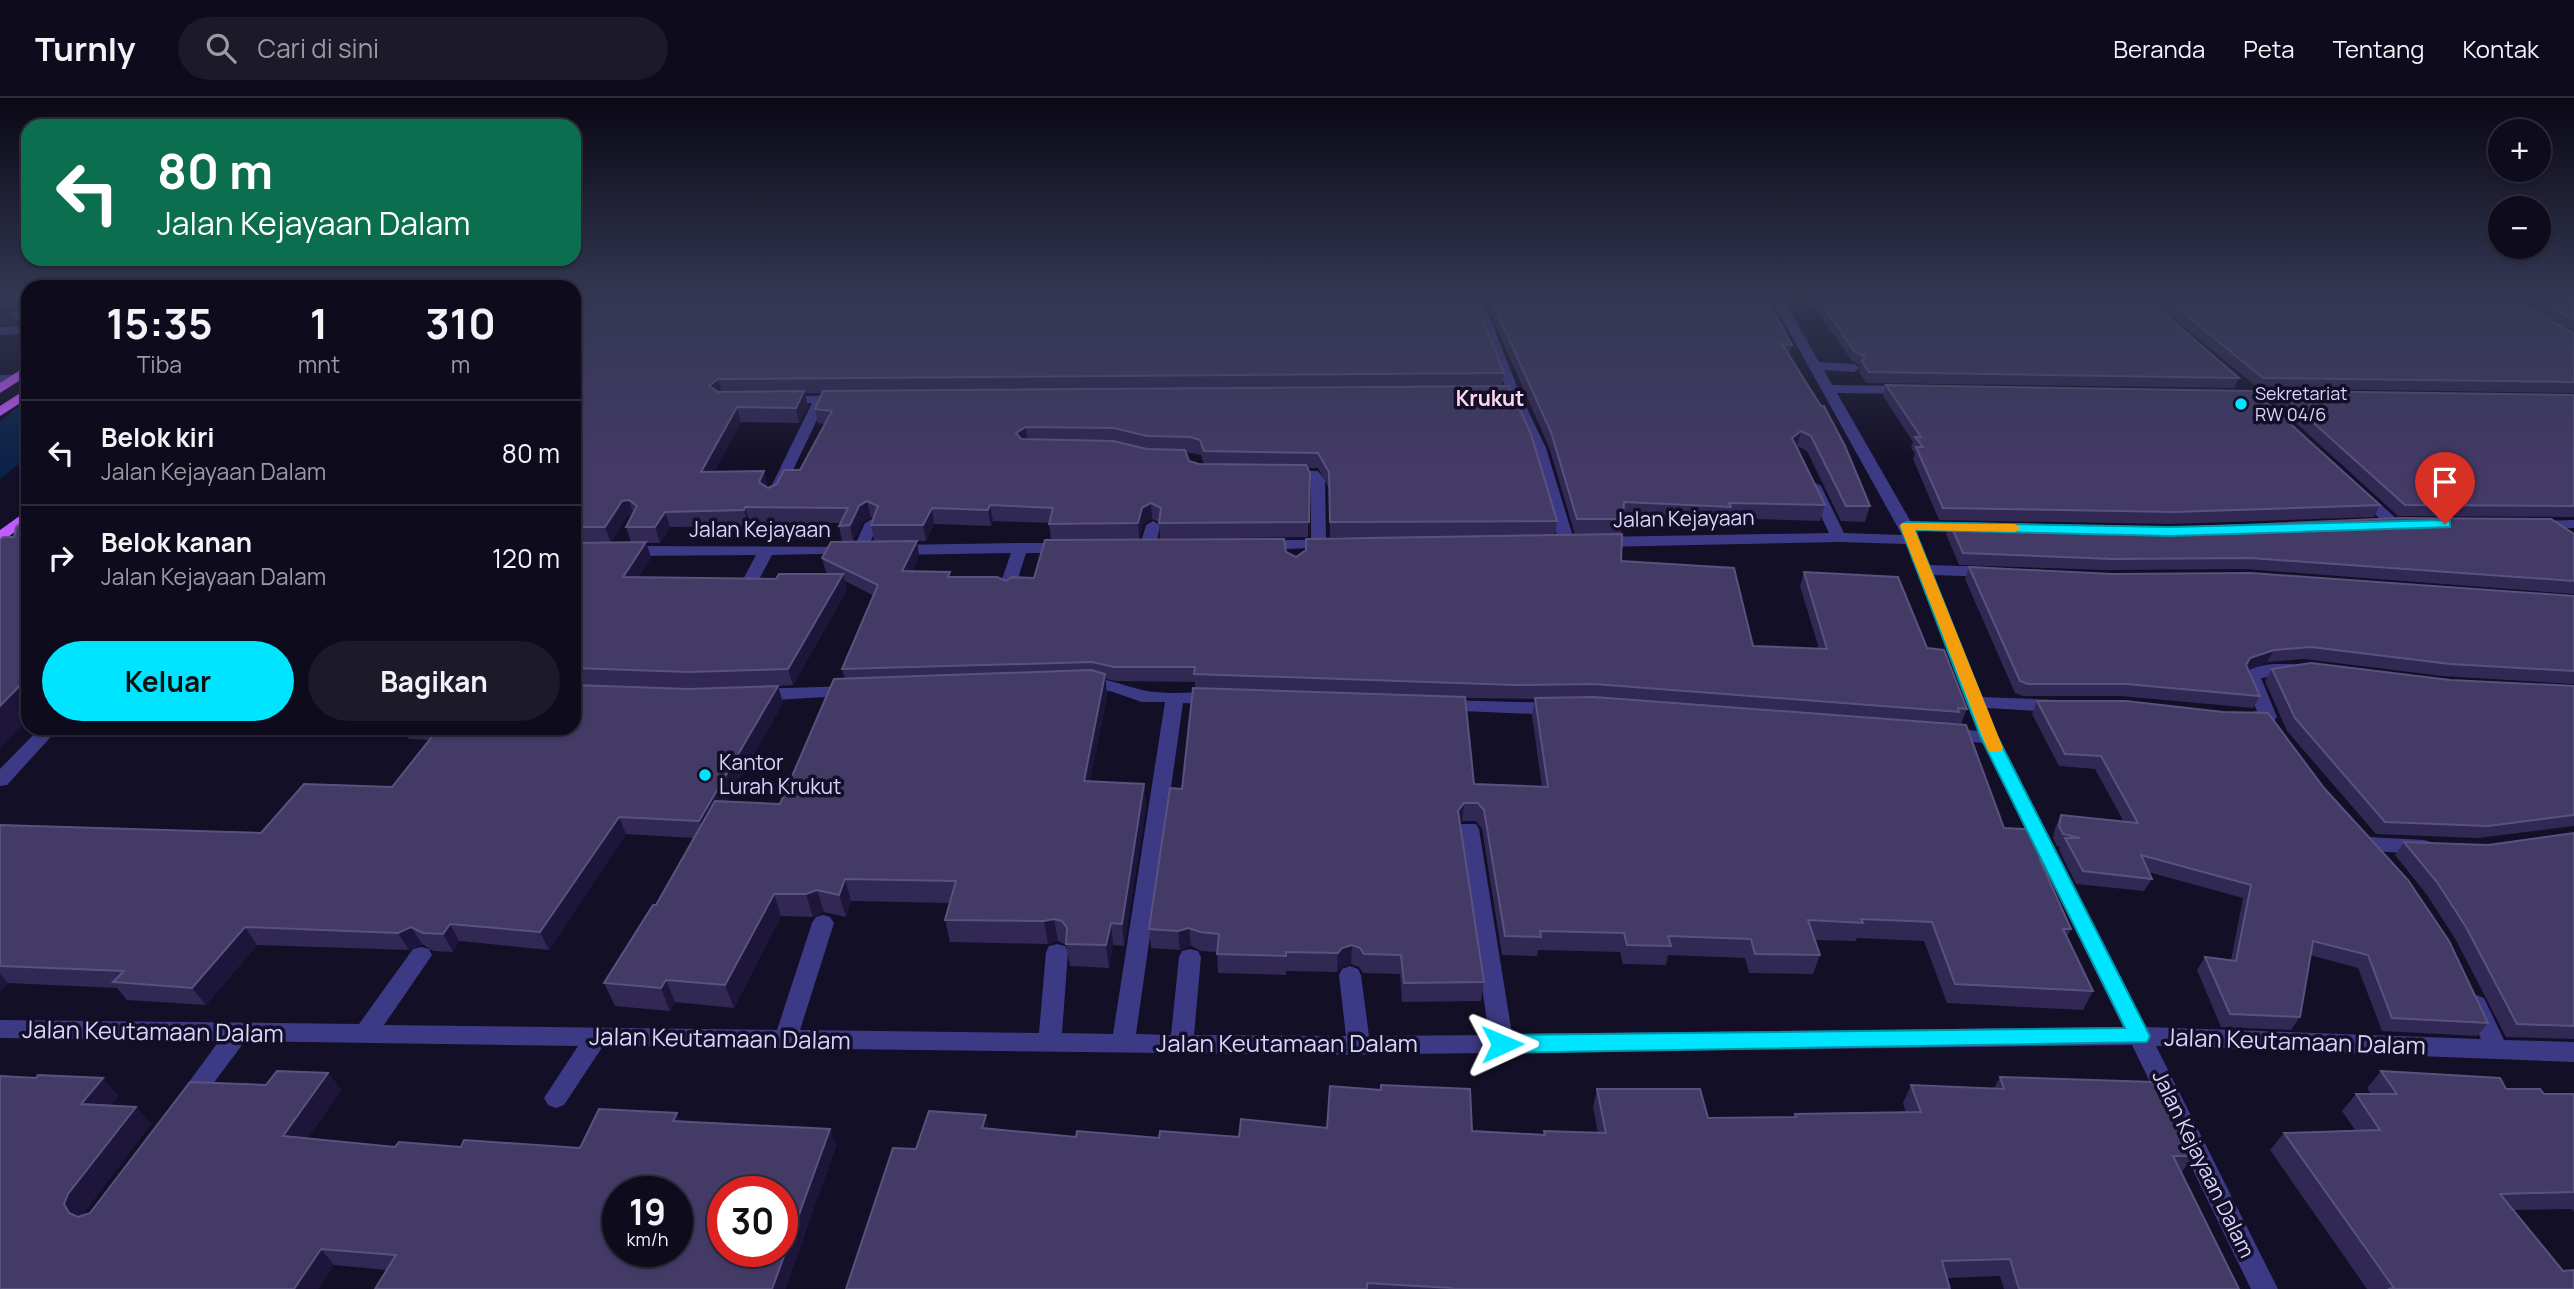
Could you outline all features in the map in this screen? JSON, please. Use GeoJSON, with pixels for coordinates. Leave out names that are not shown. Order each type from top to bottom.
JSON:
{"type":"FeatureCollection","features":[{"type":"Feature","properties":{"kind":"main road"},"geometry":{"type":"LineString","coordinates":[[0,389],[21,374]]}},
{"type":"Feature","properties":{"kind":"main road"},"geometry":{"type":"LineString","coordinates":[[0,412],[21,397]]}},
{"type":"Feature","properties":{"kind":"main road"},"geometry":{"type":"LineString","coordinates":[[0,538],[21,520]]}},
{"type":"Feature","properties":{"kind":"street","name":"Jalan Kejayaan"},"geometry":{"type":"LineString","coordinates":[[1494,353],[1507,394],[1539,448],[1560,543],[1910,533]]}},
{"type":"Feature","properties":{"kind":"street","name":"Jalan Kejayaan Dalam"},"geometry":{"type":"LineString","coordinates":[[1808,353],[1910,533],[1990,738],[2265,1289]]}},
{"type":"Feature","properties":{"kind":"street"},"geometry":{"type":"LineString","coordinates":[[1816,366],[1854,368]]}},
{"type":"Feature","properties":{"kind":"street"},"geometry":{"type":"LineString","coordinates":[[2234,378],[2274,414]]}},
{"type":"Feature","properties":{"kind":"street"},"geometry":{"type":"LineString","coordinates":[[0,379],[15,379]]}},
{"type":"Feature","properties":{"kind":"street"},"geometry":{"type":"LineString","coordinates":[[1829,389],[1925,390]]}},
{"type":"Feature","properties":{"kind":"street"},"geometry":{"type":"LineString","coordinates":[[2227,395],[2310,396]]}},
{"type":"Feature","properties":{"kind":"street"},"geometry":{"type":"LineString","coordinates":[[771,400],[862,399]]}},
{"type":"Feature","properties":{"kind":"street"},"geometry":{"type":"LineString","coordinates":[[773,497],[820,400]]}},
{"type":"Feature","properties":{"kind":"street"},"geometry":{"type":"LineString","coordinates":[[1275,474],[1307,474],[1317,477],[1319,544]]}},
{"type":"Feature","properties":{"kind":"street"},"geometry":{"type":"LineString","coordinates":[[1809,474],[1839,537]]}},
{"type":"Feature","properties":{"kind":"street"},"geometry":{"type":"LineString","coordinates":[[2353,487],[2399,523],[2367,524]]}},
{"type":"Feature","properties":{"kind":"street"},"geometry":{"type":"LineString","coordinates":[[860,550],[872,523]]}},
{"type":"Feature","properties":{"kind":"street"},"geometry":{"type":"LineString","coordinates":[[2523,524],[2549,525],[2571,531]]}},
{"type":"Feature","properties":{"kind":"street"},"geometry":{"type":"LineString","coordinates":[[1148,547],[1153,525]]}},
{"type":"Feature","properties":{"kind":"street"},"geometry":{"type":"LineString","coordinates":[[1910,533],[1986,527]]}},
{"type":"Feature","properties":{"kind":"street"},"geometry":{"type":"LineString","coordinates":[[1294,564],[1295,544]]}},
{"type":"Feature","properties":{"kind":"street"},"geometry":{"type":"LineString","coordinates":[[1242,545],[1347,544]]}},
{"type":"Feature","properties":{"kind":"street","name":"Jalan Kejayaan"},"geometry":{"type":"LineString","coordinates":[[615,547],[766,551],[1084,547]]}},
{"type":"Feature","properties":{"kind":"street"},"geometry":{"type":"LineString","coordinates":[[1007,588],[1020,548]]}},
{"type":"Feature","properties":{"kind":"street"},"geometry":{"type":"LineString","coordinates":[[968,565],[973,549]]}},
{"type":"Feature","properties":{"kind":"street"},"geometry":{"type":"LineString","coordinates":[[747,587],[766,551]]}},
{"type":"Feature","properties":{"kind":"street"},"geometry":{"type":"LineString","coordinates":[[1925,570],[2004,572]]}},
{"type":"Feature","properties":{"kind":"street"},"geometry":{"type":"LineString","coordinates":[[2278,735],[2251,676],[2278,668],[2314,670]]}},
{"type":"Feature","properties":{"kind":"street"},"geometry":{"type":"LineString","coordinates":[[1063,684],[1103,685],[1129,694],[1231,699]]}},
{"type":"Feature","properties":{"kind":"street"},"geometry":{"type":"LineString","coordinates":[[735,695],[872,691]]}},
{"type":"Feature","properties":{"kind":"street"},"geometry":{"type":"LineString","coordinates":[[1123,1044],[1175,697]]}},
{"type":"Feature","properties":{"kind":"street"},"geometry":{"type":"LineString","coordinates":[[1974,702],[2074,706]]}},
{"type":"Feature","properties":{"kind":"street"},"geometry":{"type":"LineString","coordinates":[[1421,705],[1580,708]]}},
{"type":"Feature","properties":{"kind":"street"},"geometry":{"type":"LineString","coordinates":[[2230,716],[2268,717]]}},
{"type":"Feature","properties":{"kind":"street"},"geometry":{"type":"LineString","coordinates":[[1934,733],[1990,738]]}},
{"type":"Feature","properties":{"kind":"street"},"geometry":{"type":"LineString","coordinates":[[0,780],[43,735]]}},
{"type":"Feature","properties":{"kind":"street"},"geometry":{"type":"LineString","coordinates":[[2351,824],[2391,865]]}},
{"type":"Feature","properties":{"kind":"street"},"geometry":{"type":"LineString","coordinates":[[1469,829],[1502,1044]]}},
{"type":"Feature","properties":{"kind":"street"},"geometry":{"type":"LineString","coordinates":[[2369,844],[2443,848]]}},
{"type":"Feature","properties":{"kind":"street"},"geometry":{"type":"LineString","coordinates":[[785,1040],[823,923]]}},
{"type":"Feature","properties":{"kind":"street"},"geometry":{"type":"LineString","coordinates":[[1050,1043],[1057,952]]}},
{"type":"Feature","properties":{"kind":"street"},"geometry":{"type":"LineString","coordinates":[[364,1035],[421,955]]}},
{"type":"Feature","properties":{"kind":"street"},"geometry":{"type":"LineString","coordinates":[[1182,1044],[1190,957]]}},
{"type":"Feature","properties":{"kind":"street"},"geometry":{"type":"LineString","coordinates":[[1350,975],[1359,1045]]}},
{"type":"Feature","properties":{"kind":"street"},"geometry":{"type":"LineString","coordinates":[[2466,983],[2497,1049]]}},
{"type":"Feature","properties":{"kind":"street","name":"Jalan Keutamaan Dalam"},"geometry":{"type":"LineString","coordinates":[[0,1029],[238,1034],[1359,1045],[2140,1036],[2574,1052]]}},
{"type":"Feature","properties":{"kind":"street"},"geometry":{"type":"LineString","coordinates":[[171,1122],[238,1034]]}},
{"type":"Feature","properties":{"kind":"street"},"geometry":{"type":"LineString","coordinates":[[556,1098],[596,1038]]}},
{"type":"Feature","properties":{"kind":"water"},"geometry":{"type":"Polygon","coordinates":[[[21,404],[21,462],[0,479],[0,421],[21,404]]]}},
{"type":"Feature","properties":{"kind":"building"},"geometry":{"type":"Polygon","coordinates":[[[581,353],[1496,353],[1504,373],[718,379],[709,386],[718,392],[804,391],[796,408],[737,407],[701,472],[764,471],[759,482],[768,488],[777,484],[784,470],[800,470],[832,411],[815,409],[823,391],[1509,386],[1531,434],[1557,521],[1330,522],[1329,472],[1318,453],[1204,451],[1200,440],[1190,437],[1147,436],[1114,428],[1026,427],[1016,433],[1021,439],[1113,441],[1147,449],[1185,450],[1189,461],[1199,464],[1306,465],[1310,473],[1309,522],[1159,523],[1161,508],[1151,503],[1142,508],[1138,523],[1049,524],[1053,508],[990,505],[988,510],[932,508],[923,525],[871,525],[878,506],[867,501],[859,506],[850,525],[839,526],[848,508],[745,507],[744,510],[665,512],[655,527],[626,527],[637,506],[629,500],[622,501],[605,527],[581,527],[581,353]]]}},
{"type":"Feature","properties":{"kind":"building"},"geometry":{"type":"Polygon","coordinates":[[[1515,353],[1787,353],[1821,406],[1824,406],[1845,446],[1870,506],[1846,506],[1811,436],[1801,431],[1792,438],[1825,505],[1729,503],[1731,507],[1624,502],[1623,519],[1577,519],[1551,432],[1515,353]]]}},
{"type":"Feature","properties":{"kind":"building"},"geometry":{"type":"Polygon","coordinates":[[[1857,353],[2210,353],[2239,378],[1869,372],[1862,361],[1865,357],[1857,353]]]}},
{"type":"Feature","properties":{"kind":"building"},"geometry":{"type":"Polygon","coordinates":[[[2232,353],[2574,353],[2574,382],[2263,378],[2232,353]]]}},
{"type":"Feature","properties":{"kind":"building"},"geometry":{"type":"Polygon","coordinates":[[[1886,385],[2254,391],[2380,505],[2175,512],[1943,508],[1916,447],[1923,447],[1915,437],[1921,437],[1886,385]]]}},
{"type":"Feature","properties":{"kind":"building"},"geometry":{"type":"Polygon","coordinates":[[[2278,391],[2574,395],[2574,506],[2405,505],[2278,391]]]}},
{"type":"Feature","properties":{"kind":"building"},"geometry":{"type":"Polygon","coordinates":[[[2400,518],[2551,519],[2574,534],[2574,581],[2251,558],[2112,559],[1963,553],[1950,523],[2176,528],[2400,518]]]}},
{"type":"Feature","properties":{"kind":"building"},"geometry":{"type":"Polygon","coordinates":[[[21,523],[21,684],[0,706],[0,540],[3,537],[14,537],[16,527],[21,523]]]}},
{"type":"Feature","properties":{"kind":"building"},"geometry":{"type":"Polygon","coordinates":[[[1622,534],[1621,561],[1734,568],[1753,646],[1827,649],[1804,572],[1898,577],[1927,648],[1944,650],[1967,709],[1958,708],[1959,712],[1594,684],[1515,685],[1194,674],[1195,667],[1114,667],[1092,662],[842,669],[878,585],[822,558],[831,542],[917,541],[902,571],[950,572],[948,577],[997,577],[1006,581],[1012,577],[1034,578],[1045,540],[1284,539],[1286,552],[1296,557],[1306,550],[1306,539],[1622,534]]]}},
{"type":"Feature","properties":{"kind":"building"},"geometry":{"type":"Polygon","coordinates":[[[646,542],[623,577],[776,579],[779,574],[843,574],[788,669],[688,672],[581,668],[581,543],[646,542]]]}},
{"type":"Feature","properties":{"kind":"building"},"geometry":{"type":"Polygon","coordinates":[[[1969,567],[2112,574],[2251,573],[2574,596],[2574,671],[2450,664],[2311,647],[2274,650],[2250,658],[2246,665],[2260,696],[2126,684],[2028,684],[2020,681],[1969,567]]]}},
{"type":"Feature","properties":{"kind":"building"},"geometry":{"type":"Polygon","coordinates":[[[2311,663],[2450,680],[2574,686],[2574,815],[2488,826],[2385,822],[2295,718],[2272,669],[2311,663]]]}},
{"type":"Feature","properties":{"kind":"building"},"geometry":{"type":"Polygon","coordinates":[[[1091,670],[1105,674],[1084,781],[1144,784],[1122,924],[1111,923],[1106,945],[1066,944],[1067,928],[1062,921],[1054,919],[945,920],[956,881],[845,879],[839,895],[817,890],[806,894],[774,894],[725,985],[666,980],[661,988],[604,983],[653,905],[656,905],[715,801],[780,804],[834,679],[1091,670]]]}},
{"type":"Feature","properties":{"kind":"building"},"geometry":{"type":"Polygon","coordinates":[[[581,685],[688,689],[778,686],[699,821],[619,817],[540,932],[450,924],[443,934],[423,933],[411,927],[398,933],[245,927],[192,988],[113,982],[124,971],[0,966],[0,825],[261,833],[304,784],[392,787],[433,735],[581,735],[581,685]]]}},
{"type":"Feature","properties":{"kind":"building"},"geometry":{"type":"Polygon","coordinates":[[[1193,688],[1465,697],[1474,784],[1548,787],[1535,698],[1594,697],[1966,725],[2004,828],[2042,830],[2058,862],[2040,860],[2071,929],[2063,929],[2093,991],[1955,984],[1932,922],[1861,919],[1863,923],[1808,920],[1820,955],[1755,954],[1751,939],[1668,936],[1671,946],[1627,945],[1624,933],[1540,931],[1541,937],[1505,936],[1484,810],[1478,803],[1464,803],[1458,811],[1484,982],[1404,983],[1401,955],[1364,954],[1360,948],[1352,945],[1342,948],[1338,953],[1286,952],[1286,956],[1217,954],[1219,934],[1189,928],[1178,931],[1149,929],[1170,788],[1182,789],[1193,688]]]}},
{"type":"Feature","properties":{"kind":"building"},"geometry":{"type":"Polygon","coordinates":[[[2037,701],[2126,701],[2223,712],[2268,713],[2324,788],[2408,880],[2449,941],[2488,1023],[2392,1018],[2368,955],[2313,941],[2300,1017],[2230,1014],[2205,957],[2236,961],[2251,885],[2141,855],[2152,879],[2083,871],[2065,838],[2080,838],[2063,834],[2059,826],[2061,815],[2138,823],[2101,756],[2065,754],[2037,701]]]}},
{"type":"Feature","properties":{"kind":"building"},"geometry":{"type":"Polygon","coordinates":[[[2574,833],[2574,1026],[2517,1024],[2466,927],[2437,882],[2404,842],[2488,845],[2574,833]]]}},
{"type":"Feature","properties":{"kind":"building"},"geometry":{"type":"Polygon","coordinates":[[[277,1071],[328,1073],[283,1136],[395,1147],[399,1142],[461,1147],[464,1140],[580,1148],[599,1109],[677,1113],[673,1121],[830,1129],[798,1217],[798,1176],[707,1176],[707,1267],[780,1267],[772,1289],[375,1289],[396,1255],[321,1249],[294,1289],[0,1289],[0,1076],[103,1078],[81,1104],[136,1107],[68,1194],[64,1204],[69,1213],[78,1217],[90,1213],[190,1082],[266,1085],[277,1071]]]}},
{"type":"Feature","properties":{"kind":"building"},"geometry":{"type":"Polygon","coordinates":[[[2381,1071],[2500,1078],[2506,1089],[2540,1089],[2544,1094],[2574,1094],[2574,1192],[2500,1194],[2563,1271],[2574,1270],[2574,1289],[2388,1289],[2394,1288],[2284,1133],[2380,1130],[2356,1094],[2397,1094],[2381,1071]]]}},
{"type":"Feature","properties":{"kind":"building"},"geometry":{"type":"Polygon","coordinates":[[[2000,1077],[2154,1082],[2193,1156],[2173,1156],[2239,1289],[2019,1289],[2010,1259],[1942,1261],[1950,1289],[1451,1289],[1367,1283],[1367,1289],[846,1289],[893,1148],[916,1149],[929,1111],[986,1115],[982,1128],[1076,1137],[1077,1131],[1159,1138],[1160,1131],[1239,1137],[1241,1119],[1327,1128],[1330,1086],[1381,1090],[1381,1085],[1470,1089],[1472,1131],[1545,1135],[1544,1131],[1606,1133],[1597,1089],[1700,1089],[1708,1118],[1796,1117],[1795,1114],[1921,1112],[1911,1085],[2004,1089],[2000,1077]]]}},
{"type":"Feature","properties":{"kind":"slow traffic"},"geometry":{"type":"LineString","coordinates":[[1995,748],[1974,702],[1906,526],[2015,528]]}},
{"type":"Feature","properties":{"kind":"place","name":"Sekretariat RW 04/6"},"geometry":{"type":"Point","coordinates":[2241,404]}},
{"type":"Feature","properties":{"kind":"place","name":"Kantor Lurah Krukut"},"geometry":{"type":"Point","coordinates":[705,775]}},
{"type":"Feature","properties":{"kind":"district","name":"Krukut"},"geometry":{"type":"Point","coordinates":[1490,399]}},
{"type":"Feature","properties":{"kind":"route"},"geometry":{"type":"LineString","coordinates":[[1502,1044],[2140,1036],[1990,738],[1906,526],[2170,531],[2393,523],[2445,524]]}}]}
